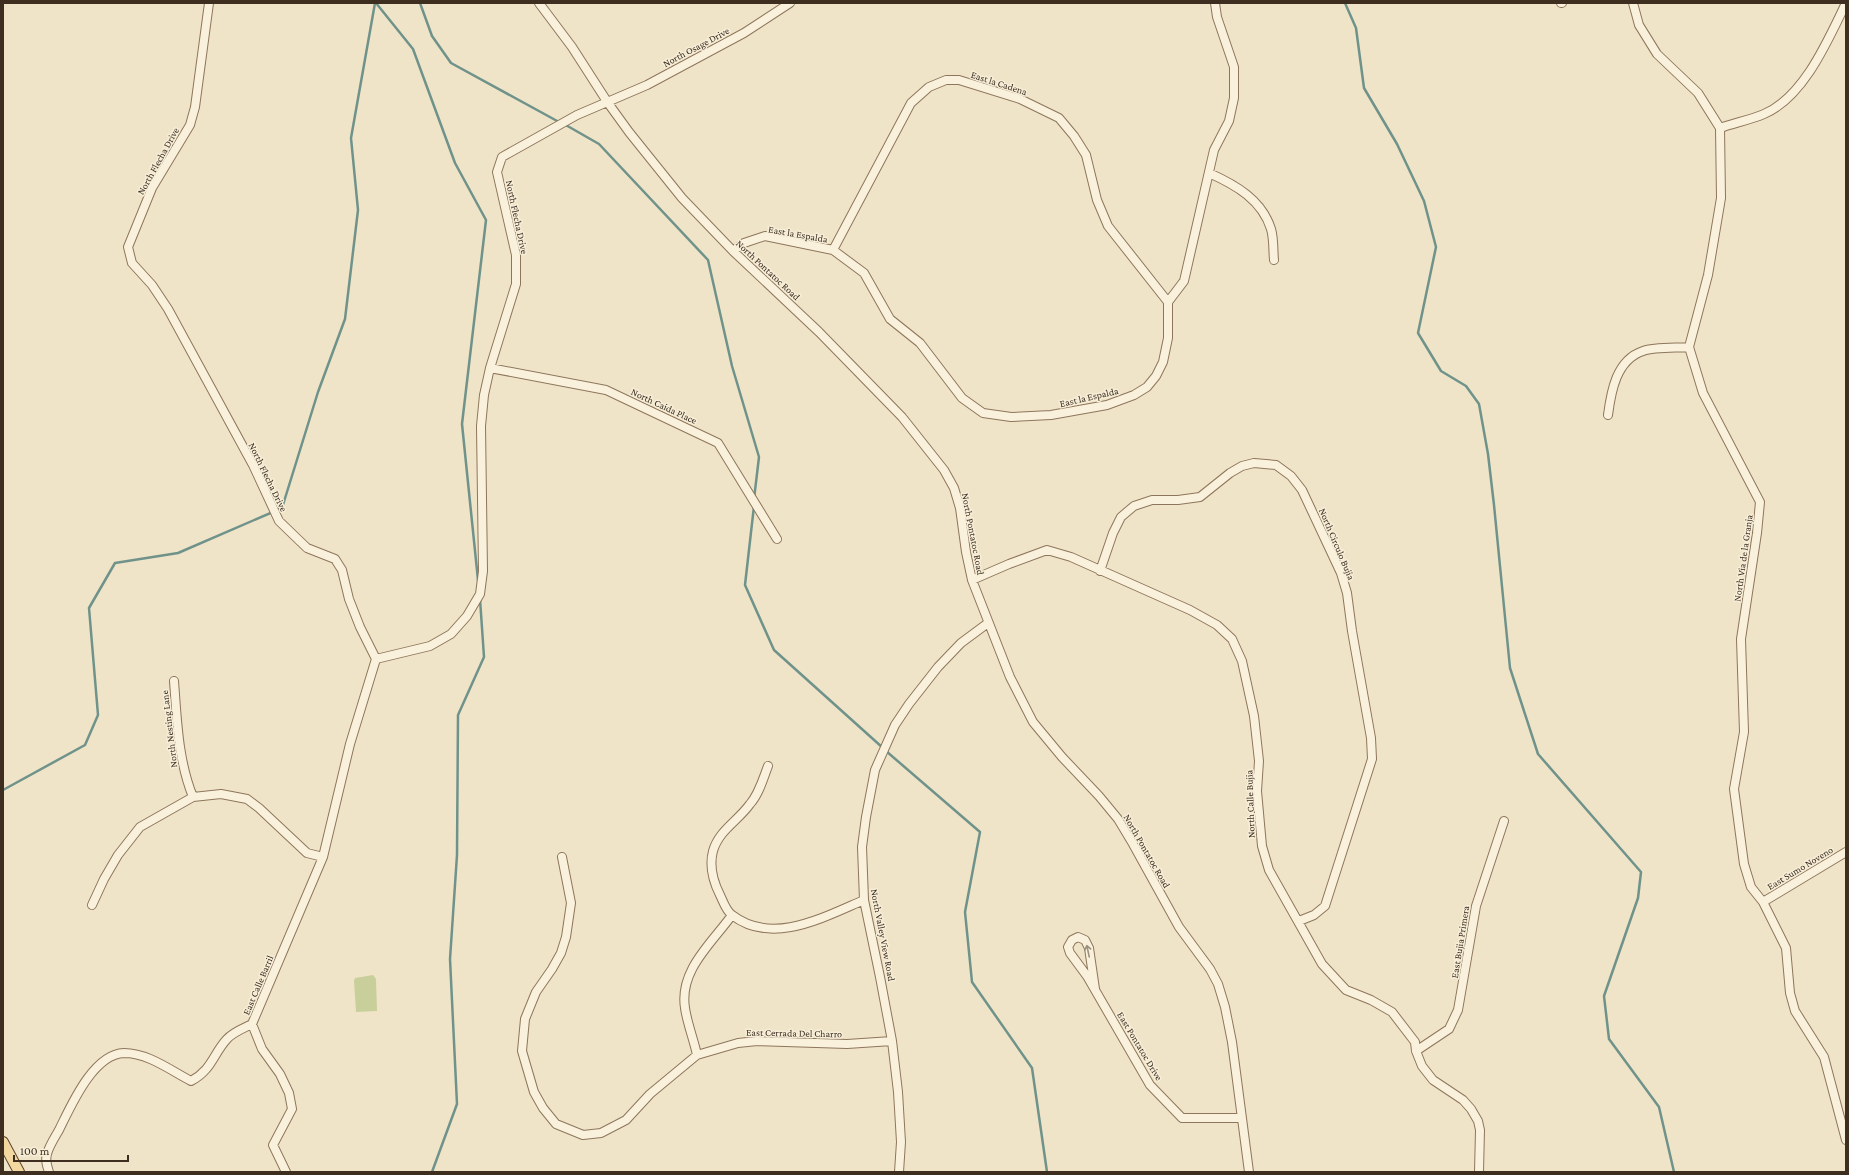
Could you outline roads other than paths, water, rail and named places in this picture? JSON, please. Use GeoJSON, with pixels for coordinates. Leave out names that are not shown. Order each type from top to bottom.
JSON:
{"type":"FeatureCollection","features":[{"type":"Feature","properties":{"kind":"main road"},"geometry":{"type":"LineString","coordinates":[[3,1142],[19,1172]]}},
{"type":"Feature","properties":{"kind":"street","name":"North Flecha Drive"},"geometry":{"type":"LineString","coordinates":[[209,3],[195,107],[190,125],[152,188],[128,247],[130,258],[136,269],[152,285],[162,298],[253,465],[279,522],[307,548],[335,559],[342,570],[349,599],[357,620],[376,659],[430,646],[451,634],[467,616],[480,594],[483,571],[481,426],[484,395],[490,368],[516,284],[516,255],[497,172],[502,157],[577,115],[608,103]]}},
{"type":"Feature","properties":{"kind":"street","name":"North Pontatoc Road"},"geometry":{"type":"LineString","coordinates":[[540,3],[572,47],[608,103],[682,198],[733,252],[830,343],[902,416],[934,455],[947,476],[957,496],[972,580],[1010,677],[1033,722],[1060,756],[1100,796],[1118,819],[1179,927],[1210,969],[1218,984],[1225,1007],[1232,1042],[1249,1172]]}},
{"type":"Feature","properties":{"kind":"street","name":"North Osage Drive"},"geometry":{"type":"LineString","coordinates":[[608,103],[647,85],[744,33],[790,3]]}},
{"type":"Feature","properties":{"kind":"street"},"geometry":{"type":"LineString","coordinates":[[1168,302],[1184,281],[1210,173],[1214,150],[1228,121],[1234,98],[1234,67],[1217,17],[1215,3]]}},
{"type":"Feature","properties":{"kind":"street"},"geometry":{"type":"LineString","coordinates":[[1608,415],[1612,386],[1625,364],[1642,351],[1689,347],[1708,275],[1721,198],[1720,128],[1698,93],[1657,54],[1639,25],[1632,3]]}},
{"type":"Feature","properties":{"kind":"street"},"geometry":{"type":"LineString","coordinates":[[1720,128],[1765,114],[1789,97],[1810,72],[1828,41],[1846,3]]}},
{"type":"Feature","properties":{"kind":"street","name":"East la Cadena"},"geometry":{"type":"LineString","coordinates":[[833,250],[911,103],[929,87],[946,80],[959,80],[1020,98],[1059,118],[1074,136],[1086,155],[1097,200],[1108,226],[1168,302]]}},
{"type":"Feature","properties":{"kind":"street"},"geometry":{"type":"LineString","coordinates":[[1210,173],[1231,182],[1257,203],[1271,229],[1274,260]]}},
{"type":"Feature","properties":{"kind":"street","name":"East la Espalda"},"geometry":{"type":"LineString","coordinates":[[733,252],[744,243],[765,236],[833,250],[864,273],[890,319],[920,343],[962,398],[983,414],[1011,417],[1051,415],[1107,405],[1134,395],[1147,387],[1156,376],[1162,362],[1168,338],[1168,302]]}},
{"type":"Feature","properties":{"kind":"street","name":"North Via de la Granja"},"geometry":{"type":"LineString","coordinates":[[1689,347],[1703,393],[1760,502],[1758,533],[1741,639],[1744,732],[1734,789],[1744,864],[1750,887],[1763,902],[1786,948],[1790,993],[1795,1011],[1824,1056],[1846,1140]]}},
{"type":"Feature","properties":{"kind":"street","name":"North Caida Place"},"geometry":{"type":"LineString","coordinates":[[490,368],[606,390],[718,443],[776,539]]}},
{"type":"Feature","properties":{"kind":"street","name":"North Circulo Bujia"},"geometry":{"type":"LineString","coordinates":[[1100,571],[1113,533],[1121,517],[1134,506],[1152,500],[1178,500],[1200,497],[1230,473],[1242,466],[1254,463],[1276,465],[1291,476],[1302,490],[1331,549],[1347,593],[1352,631],[1371,738],[1372,759],[1325,906],[1314,915],[1299,921]]}},
{"type":"Feature","properties":{"kind":"street","name":"North Calle Bujia"},"geometry":{"type":"LineString","coordinates":[[972,580],[1008,564],[1047,550],[1071,557],[1190,610],[1217,625],[1232,639],[1242,661],[1254,716],[1259,761],[1257,791],[1262,846],[1269,870],[1282,897],[1299,921],[1322,964],[1346,990],[1371,1000],[1392,1012],[1415,1042],[1416,1051],[1422,1066],[1433,1080],[1462,1100],[1471,1109],[1478,1121],[1480,1130],[1479,1172]]}},
{"type":"Feature","properties":{"kind":"street","name":"North Valley View Road"},"geometry":{"type":"LineString","coordinates":[[899,1172],[901,1142],[898,1092],[892,1041],[864,900],[862,846],[866,817],[875,770],[885,744],[909,704],[938,668],[961,643],[988,623]]}},
{"type":"Feature","properties":{"kind":"street","name":"East Calle Barril"},"geometry":{"type":"LineString","coordinates":[[49,1172],[46,1163],[47,1154],[70,1108],[90,1074],[104,1060],[122,1053],[143,1056],[191,1081],[200,1077],[210,1066],[228,1038],[252,1024],[322,857],[350,744],[376,659]]}},
{"type":"Feature","properties":{"kind":"street","name":"North Nesting Lane"},"geometry":{"type":"LineString","coordinates":[[174,681],[180,751],[186,780],[193,797]]}},
{"type":"Feature","properties":{"kind":"street"},"geometry":{"type":"LineString","coordinates":[[768,766],[751,803],[725,828],[713,851],[712,862],[714,884],[732,915],[750,924],[771,930],[794,927],[818,920],[864,900]]}},
{"type":"Feature","properties":{"kind":"street"},"geometry":{"type":"LineString","coordinates":[[92,905],[104,879],[118,855],[140,827],[193,797],[221,794],[247,799],[259,808],[307,853],[322,857]]}},
{"type":"Feature","properties":{"kind":"street","name":"East Bujia Primera"},"geometry":{"type":"LineString","coordinates":[[1416,1051],[1449,1029],[1458,1010],[1476,906],[1504,821]]}},
{"type":"Feature","properties":{"kind":"street","name":"East Sumo Noveno"},"geometry":{"type":"LineString","coordinates":[[1763,902],[1846,852]]}},
{"type":"Feature","properties":{"kind":"street"},"geometry":{"type":"LineString","coordinates":[[562,857],[571,903],[566,937],[561,953],[536,992],[525,1019],[522,1052],[528,1078],[543,1108],[556,1124],[583,1135],[601,1133],[626,1120],[650,1094],[697,1055],[684,1008],[684,988],[691,969],[732,915]]}},
{"type":"Feature","properties":{"kind":"street","name":"East Pontatoc Drive"},"geometry":{"type":"LineString","coordinates":[[1095,989],[1089,948],[1085,940],[1078,937],[1072,940],[1068,947],[1070,953],[1095,989],[1150,1086],[1182,1118],[1242,1118]]}},
{"type":"Feature","properties":{"kind":"street"},"geometry":{"type":"LineString","coordinates":[[252,1024],[262,1049],[280,1074],[289,1093],[292,1109],[274,1145],[286,1172]]}},
{"type":"Feature","properties":{"kind":"street","name":"East Cerrada Del Charro"},"geometry":{"type":"LineString","coordinates":[[697,1055],[738,1043],[757,1041],[847,1044],[892,1041]]}},
{"type":"Feature","properties":{"kind":"waterway"},"geometry":{"type":"LineString","coordinates":[[3,790],[85,745],[98,715],[89,608],[115,563],[178,553],[282,508],[318,392],[345,319],[358,210],[351,138],[375,3]]}},
{"type":"Feature","properties":{"kind":"waterway"},"geometry":{"type":"LineString","coordinates":[[376,3],[413,49],[455,163],[486,220],[462,424],[478,580]]}},
{"type":"Feature","properties":{"kind":"waterway"},"geometry":{"type":"LineString","coordinates":[[420,3],[432,36],[451,63],[559,122]]}},
{"type":"Feature","properties":{"kind":"waterway"},"geometry":{"type":"LineString","coordinates":[[1345,3],[1356,28],[1364,88],[1397,144],[1424,201],[1436,247],[1418,333],[1441,371],[1466,386],[1479,404],[1488,454],[1494,505],[1510,668],[1538,754],[1641,872],[1638,898],[1604,996],[1609,1039],[1659,1107],[1674,1172]]}},
{"type":"Feature","properties":{"kind":"waterway"},"geometry":{"type":"LineString","coordinates":[[564,124],[599,144],[708,260],[732,366],[759,457],[754,499]]}},
{"type":"Feature","properties":{"kind":"waterway"},"geometry":{"type":"LineString","coordinates":[[754,506],[745,585],[774,650],[883,748]]}},
{"type":"Feature","properties":{"kind":"waterway"},"geometry":{"type":"LineString","coordinates":[[432,1172],[457,1104],[450,959],[457,855],[458,715],[484,657],[480,599]]}},
{"type":"Feature","properties":{"kind":"waterway"},"geometry":{"type":"LineString","coordinates":[[886,751],[980,832],[965,912],[972,982],[1032,1068],[1047,1172]]}}]}
